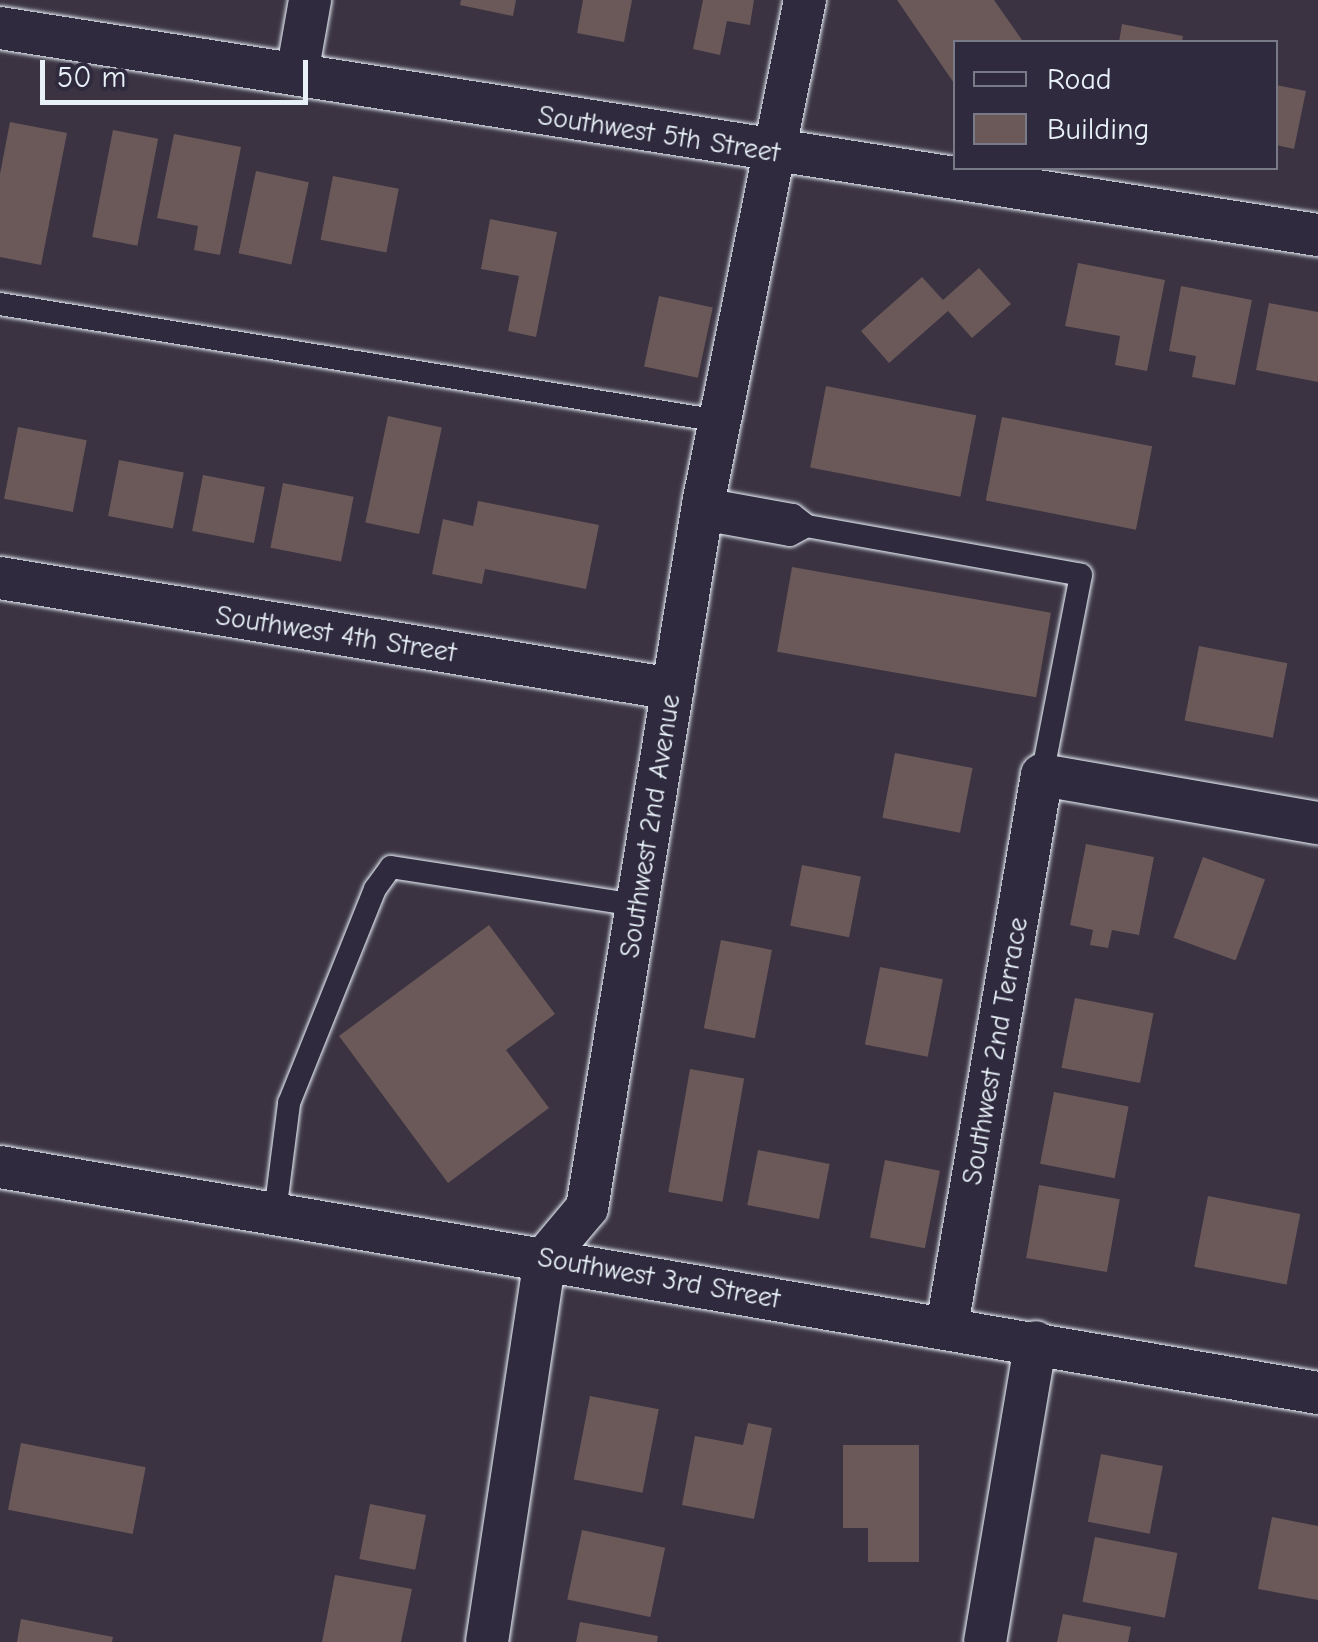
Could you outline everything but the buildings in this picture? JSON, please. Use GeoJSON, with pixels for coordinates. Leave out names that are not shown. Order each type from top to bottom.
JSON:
{"type":"FeatureCollection","features":[{"type":"Feature","properties":{"kind":"street"},"geometry":{"type":"LineString","coordinates":[[297,74],[310,0]]}},
{"type":"Feature","properties":{"kind":"street","name":"Southwest 2nd Avenue"},"geometry":{"type":"LineString","coordinates":[[545,1258],[587,1208],[703,509],[804,0]]}},
{"type":"Feature","properties":{"kind":"street","name":"Southwest 5th Street"},"geometry":{"type":"LineString","coordinates":[[0,28],[776,153],[1318,234]]}},
{"type":"Feature","properties":{"kind":"street","name":"Southwest 4th Street"},"geometry":{"type":"LineString","coordinates":[[0,578],[673,689]]}},
{"type":"Feature","properties":{"kind":"street"},"geometry":{"type":"LineString","coordinates":[[1042,775],[1318,824]]}},
{"type":"Feature","properties":{"kind":"street","name":"Southwest 2nd Terrace"},"geometry":{"type":"LineString","coordinates":[[947,1326],[1042,775]]}},
{"type":"Feature","properties":{"kind":"street","name":"Southwest 3rd Street"},"geometry":{"type":"LineString","coordinates":[[0,1167],[947,1326],[1318,1393]]}},
{"type":"Feature","properties":{"kind":"street"},"geometry":{"type":"LineString","coordinates":[[487,1642],[545,1258]]}},
{"type":"Feature","properties":{"kind":"street"},"geometry":{"type":"LineString","coordinates":[[985,1642],[1036,1342]]}},
{"type":"Feature","properties":{"kind":"lane"},"geometry":{"type":"LineString","coordinates":[[0,304],[719,420]]}},
{"type":"Feature","properties":{"kind":"lane"},"geometry":{"type":"LineString","coordinates":[[703,509],[790,535],[808,526],[1081,575],[1042,775]]}},
{"type":"Feature","properties":{"kind":"lane"},"geometry":{"type":"LineString","coordinates":[[275,1213],[289,1103],[375,889],[390,867],[637,904]]}}]}
